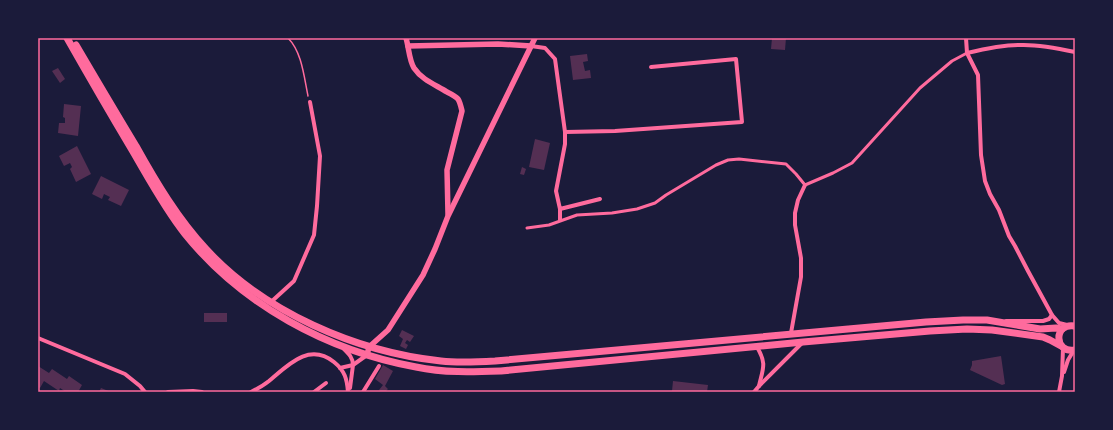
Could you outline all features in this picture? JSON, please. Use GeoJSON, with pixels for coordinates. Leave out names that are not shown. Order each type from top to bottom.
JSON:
{"type":"FeatureCollection","features":[{"type":"Feature","properties":{"kind":"main road"},"geometry":{"type":"LineString","coordinates":[[66,38],[170,213],[203,255],[228,279],[252,298],[281,317],[339,345],[367,355],[416,367],[445,371],[500,371],[803,342],[968,329],[992,330],[1043,337],[1070,351],[1075,350]]}},
{"type":"Feature","properties":{"kind":"main road"},"geometry":{"type":"LineString","coordinates":[[72,38],[150,171],[188,228],[206,249],[230,272],[254,291],[283,310],[310,324],[369,347],[415,357],[442,361],[470,362],[926,322],[986,320],[1040,329],[1072,326]]}},
{"type":"Feature","properties":{"kind":"main road"},"geometry":{"type":"LineString","coordinates":[[1059,328],[1059,341],[1062,347]]}},
{"type":"Feature","properties":{"kind":"street"},"geometry":{"type":"LineString","coordinates":[[406,38],[414,69],[422,77],[458,99],[462,111],[447,170],[448,216]]}},
{"type":"Feature","properties":{"kind":"street"},"geometry":{"type":"LineString","coordinates":[[340,368],[353,365],[367,355],[369,347],[388,330],[423,275],[448,216],[535,38]]}},
{"type":"Feature","properties":{"kind":"street"},"geometry":{"type":"LineString","coordinates":[[966,38],[967,53],[978,75],[981,154],[985,181],[999,210],[1008,236],[1015,246],[1059,328]]}},
{"type":"Feature","properties":{"kind":"street"},"geometry":{"type":"LineString","coordinates":[[408,46],[498,41],[545,48],[555,59],[565,132],[565,144],[556,190],[560,209],[560,220]]}},
{"type":"Feature","properties":{"kind":"street"},"geometry":{"type":"LineString","coordinates":[[791,334],[801,277],[801,258],[795,224],[795,213],[798,200],[805,185],[852,163],[920,88],[952,62],[967,53],[990,47],[1021,44],[1050,47],[1075,52]]}},
{"type":"Feature","properties":{"kind":"street"},"geometry":{"type":"LineString","coordinates":[[565,132],[615,131],[742,122],[736,59],[651,67]]}},
{"type":"Feature","properties":{"kind":"street"},"geometry":{"type":"LineString","coordinates":[[271,302],[294,281],[314,235],[320,156],[310,102]]}},
{"type":"Feature","properties":{"kind":"street"},"geometry":{"type":"LineString","coordinates":[[528,228],[549,225],[577,215],[637,209],[655,203],[716,164],[728,160],[739,159],[786,164],[805,185]]}},
{"type":"Feature","properties":{"kind":"street"},"geometry":{"type":"LineString","coordinates":[[560,209],[600,199]]}},
{"type":"Feature","properties":{"kind":"street"},"geometry":{"type":"LineString","coordinates":[[986,320],[1043,321],[1053,316]]}},
{"type":"Feature","properties":{"kind":"street"},"geometry":{"type":"LineString","coordinates":[[1053,316],[1059,324],[1072,326]]}},
{"type":"Feature","properties":{"kind":"street"},"geometry":{"type":"LineString","coordinates":[[38,338],[126,374],[145,392]]}},
{"type":"Feature","properties":{"kind":"street"},"geometry":{"type":"LineString","coordinates":[[754,392],[803,342]]}},
{"type":"Feature","properties":{"kind":"street"},"geometry":{"type":"LineString","coordinates":[[339,345],[353,360],[349,392]]}},
{"type":"Feature","properties":{"kind":"street"},"geometry":{"type":"LineString","coordinates":[[757,347],[762,356],[764,366],[759,386]]}},
{"type":"Feature","properties":{"kind":"street"},"geometry":{"type":"LineString","coordinates":[[1062,347],[1062,376]]}},
{"type":"Feature","properties":{"kind":"street"},"geometry":{"type":"LineString","coordinates":[[1058,392],[1068,360],[1075,350]]}},
{"type":"Feature","properties":{"kind":"street"},"geometry":{"type":"LineString","coordinates":[[251,392],[269,381],[293,362],[303,356],[312,354],[328,357],[340,368],[346,376],[349,392]]}},
{"type":"Feature","properties":{"kind":"street"},"geometry":{"type":"LineString","coordinates":[[363,392],[379,366]]}},
{"type":"Feature","properties":{"kind":"street"},"geometry":{"type":"LineString","coordinates":[[314,392],[326,383]]}},
{"type":"Feature","properties":{"kind":"street"},"geometry":{"type":"LineString","coordinates":[[168,392],[202,392]]}},
{"type":"Feature","properties":{"kind":"path"},"geometry":{"type":"LineString","coordinates":[[288,38],[293,43],[300,60],[310,102]]}},
{"type":"Feature","properties":{"kind":"building"},"geometry":{"type":"Polygon","coordinates":[[[772,38],[786,38],[785,50],[771,49],[772,38]]]}},
{"type":"Feature","properties":{"kind":"building"},"geometry":{"type":"Polygon","coordinates":[[[587,54],[588,61],[583,62],[585,71],[590,70],[591,78],[573,80],[570,56],[587,54]]]}},
{"type":"Feature","properties":{"kind":"building"},"geometry":{"type":"Polygon","coordinates":[[[58,68],[65,79],[60,83],[52,71],[58,68]]]}},
{"type":"Feature","properties":{"kind":"building"},"geometry":{"type":"Polygon","coordinates":[[[64,104],[81,106],[78,136],[58,133],[59,123],[65,123],[65,118],[63,117],[64,104]]]}},
{"type":"Feature","properties":{"kind":"building"},"geometry":{"type":"Polygon","coordinates":[[[535,139],[550,143],[544,170],[529,167],[535,139]]]}},
{"type":"Feature","properties":{"kind":"building"},"geometry":{"type":"Polygon","coordinates":[[[77,146],[91,174],[76,182],[70,169],[72,167],[70,163],[64,166],[59,156],[77,146]]]}},
{"type":"Feature","properties":{"kind":"building"},"geometry":{"type":"Polygon","coordinates":[[[522,167],[526,169],[524,175],[520,174],[522,167]]]}},
{"type":"Feature","properties":{"kind":"building"},"geometry":{"type":"Polygon","coordinates":[[[101,176],[129,190],[121,206],[108,200],[110,197],[104,194],[102,199],[92,194],[101,176]]]}},
{"type":"Feature","properties":{"kind":"building"},"geometry":{"type":"Polygon","coordinates":[[[204,313],[227,313],[227,322],[204,322],[204,313]]]}},
{"type":"Feature","properties":{"kind":"building"},"geometry":{"type":"Polygon","coordinates":[[[402,330],[414,336],[410,342],[407,340],[405,343],[408,345],[406,349],[400,346],[403,339],[399,336],[402,330]]]}},
{"type":"Feature","properties":{"kind":"building"},"geometry":{"type":"Polygon","coordinates":[[[1001,356],[1005,384],[1002,385],[970,370],[972,361],[1001,356]]]}},
{"type":"Feature","properties":{"kind":"building"},"geometry":{"type":"Polygon","coordinates":[[[383,365],[393,371],[385,386],[388,389],[385,392],[379,390],[383,385],[375,379],[383,365]]]}},
{"type":"Feature","properties":{"kind":"building"},"geometry":{"type":"Polygon","coordinates":[[[38,366],[49,373],[52,369],[67,379],[69,376],[82,385],[78,392],[66,392],[60,388],[59,391],[44,381],[40,388],[38,387],[38,366]]]}},
{"type":"Feature","properties":{"kind":"building"},"geometry":{"type":"Polygon","coordinates":[[[673,381],[708,385],[707,392],[672,391],[673,381]]]}},
{"type":"Feature","properties":{"kind":"building"},"geometry":{"type":"Polygon","coordinates":[[[101,388],[111,392],[99,392],[101,388]]]}}]}
